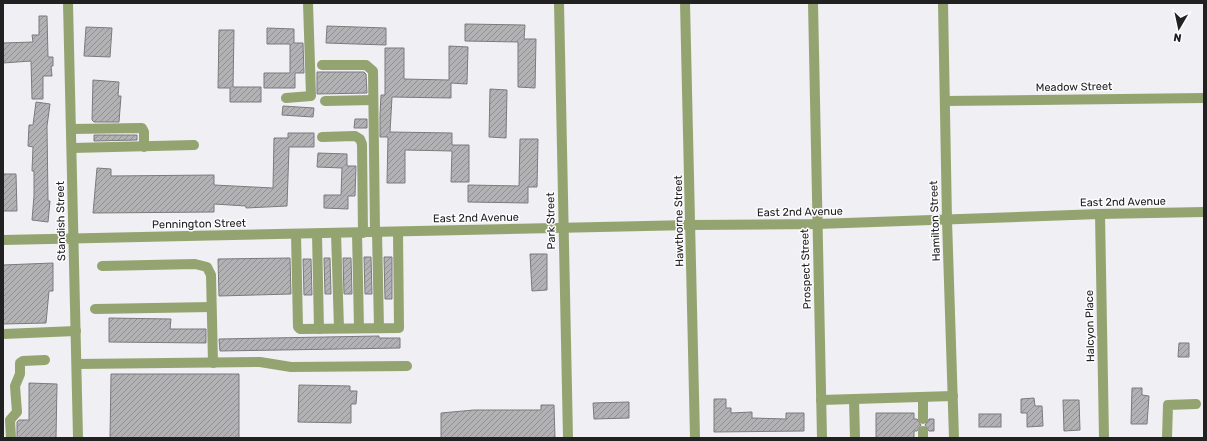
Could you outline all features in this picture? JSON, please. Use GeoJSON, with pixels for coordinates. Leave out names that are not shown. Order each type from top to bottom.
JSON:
{"type":"FeatureCollection","features":[{"type":"Feature","properties":{"kind":"street","name":"Standish Street"},"geometry":{"type":"LineString","coordinates":[[68,3],[78,438]]}},
{"type":"Feature","properties":{"kind":"street"},"geometry":{"type":"LineString","coordinates":[[286,98],[311,96],[308,3]]}},
{"type":"Feature","properties":{"kind":"street","name":"Park Street"},"geometry":{"type":"LineString","coordinates":[[559,3],[568,438]]}},
{"type":"Feature","properties":{"kind":"street","name":"Hawthorne Street"},"geometry":{"type":"LineString","coordinates":[[685,3],[695,438]]}},
{"type":"Feature","properties":{"kind":"street","name":"Prospect Street"},"geometry":{"type":"LineString","coordinates":[[813,3],[822,438]]}},
{"type":"Feature","properties":{"kind":"street","name":"Hamilton Street"},"geometry":{"type":"LineString","coordinates":[[943,3],[947,220],[954,438]]}},
{"type":"Feature","properties":{"kind":"street"},"geometry":{"type":"LineString","coordinates":[[322,65],[366,65],[373,71],[379,328]]}},
{"type":"Feature","properties":{"kind":"street","name":"Meadow Street"},"geometry":{"type":"LineString","coordinates":[[945,101],[1204,98]]}},
{"type":"Feature","properties":{"kind":"street"},"geometry":{"type":"LineString","coordinates":[[325,101],[373,100]]}},
{"type":"Feature","properties":{"kind":"street"},"geometry":{"type":"LineString","coordinates":[[71,129],[142,128],[144,132],[144,147]]}},
{"type":"Feature","properties":{"kind":"street"},"geometry":{"type":"LineString","coordinates":[[322,137],[355,136],[360,139],[362,144],[359,328]]}},
{"type":"Feature","properties":{"kind":"street"},"geometry":{"type":"LineString","coordinates":[[72,148],[194,145]]}},
{"type":"Feature","properties":{"kind":"street","name":"East 2nd Avenue"},"geometry":{"type":"LineString","coordinates":[[397,232],[691,225],[817,224],[1100,214],[1204,212]]}},
{"type":"Feature","properties":{"kind":"street","name":"Halcyon Place"},"geometry":{"type":"LineString","coordinates":[[1100,214],[1104,438]]}},
{"type":"Feature","properties":{"kind":"street"},"geometry":{"type":"LineString","coordinates":[[296,234],[298,327],[300,329],[399,328],[397,232]]}},
{"type":"Feature","properties":{"kind":"street","name":"Pennington Street"},"geometry":{"type":"LineString","coordinates":[[3,240],[397,232]]}},
{"type":"Feature","properties":{"kind":"street"},"geometry":{"type":"LineString","coordinates":[[336,233],[339,328]]}},
{"type":"Feature","properties":{"kind":"street"},"geometry":{"type":"LineString","coordinates":[[317,234],[319,329]]}},
{"type":"Feature","properties":{"kind":"street"},"geometry":{"type":"LineString","coordinates":[[102,266],[203,265],[207,267],[211,273],[213,362]]}},
{"type":"Feature","properties":{"kind":"street"},"geometry":{"type":"LineString","coordinates":[[95,309],[211,307]]}},
{"type":"Feature","properties":{"kind":"street"},"geometry":{"type":"LineString","coordinates":[[3,334],[76,331]]}},
{"type":"Feature","properties":{"kind":"street"},"geometry":{"type":"LineString","coordinates":[[11,438],[10,420],[16,412],[15,386],[20,374],[20,363],[23,361],[45,360]]}},
{"type":"Feature","properties":{"kind":"street"},"geometry":{"type":"LineString","coordinates":[[77,364],[267,362],[291,366],[407,366]]}},
{"type":"Feature","properties":{"kind":"street"},"geometry":{"type":"LineString","coordinates":[[821,400],[953,396]]}},
{"type":"Feature","properties":{"kind":"street"},"geometry":{"type":"LineString","coordinates":[[923,397],[923,419]]}},
{"type":"Feature","properties":{"kind":"street"},"geometry":{"type":"LineString","coordinates":[[854,399],[855,438]]}},
{"type":"Feature","properties":{"kind":"street"},"geometry":{"type":"LineString","coordinates":[[1167,438],[1168,405],[1196,404]]}},
{"type":"Feature","properties":{"kind":"building"},"geometry":{"type":"Polygon","coordinates":[[[39,16],[47,16],[48,57],[53,57],[53,66],[51,66],[52,76],[43,76],[43,99],[32,99],[31,61],[3,63],[3,43],[33,42],[32,35],[39,35],[39,16]]]}},
{"type":"Feature","properties":{"kind":"building"},"geometry":{"type":"Polygon","coordinates":[[[465,24],[525,25],[524,39],[536,39],[535,88],[518,87],[518,42],[465,41],[465,24]]]}},
{"type":"Feature","properties":{"kind":"building"},"geometry":{"type":"Polygon","coordinates":[[[327,26],[386,28],[386,45],[326,43],[327,26]]]}},
{"type":"Feature","properties":{"kind":"building"},"geometry":{"type":"Polygon","coordinates":[[[86,27],[112,28],[110,57],[84,56],[86,27]]]}},
{"type":"Feature","properties":{"kind":"building"},"geometry":{"type":"Polygon","coordinates":[[[267,28],[294,29],[294,43],[303,43],[304,73],[295,73],[295,88],[264,88],[264,73],[290,73],[290,44],[267,44],[267,28]]]}},
{"type":"Feature","properties":{"kind":"building"},"geometry":{"type":"Polygon","coordinates":[[[219,30],[234,30],[233,87],[261,87],[261,102],[230,102],[230,88],[218,88],[219,30]]]}},
{"type":"Feature","properties":{"kind":"building"},"geometry":{"type":"Polygon","coordinates":[[[449,46],[468,47],[467,84],[451,83],[451,98],[392,97],[390,132],[452,133],[452,145],[469,145],[469,182],[451,182],[452,151],[405,150],[405,183],[387,183],[388,137],[380,137],[381,95],[385,95],[385,48],[404,48],[404,79],[449,80],[449,46]]]}},
{"type":"Feature","properties":{"kind":"building"},"geometry":{"type":"Polygon","coordinates":[[[317,72],[364,72],[366,74],[367,93],[317,94],[317,72]]]}},
{"type":"Feature","properties":{"kind":"building"},"geometry":{"type":"Polygon","coordinates":[[[93,80],[119,82],[118,96],[121,96],[119,122],[94,122],[92,120],[93,80]]]}},
{"type":"Feature","properties":{"kind":"building"},"geometry":{"type":"Polygon","coordinates":[[[490,89],[507,90],[506,138],[489,137],[490,89]]]}},
{"type":"Feature","properties":{"kind":"building"},"geometry":{"type":"Polygon","coordinates":[[[36,102],[50,104],[47,126],[48,201],[50,201],[48,222],[32,220],[34,196],[34,171],[32,171],[33,147],[28,146],[29,125],[33,125],[36,102]]]}},
{"type":"Feature","properties":{"kind":"building"},"geometry":{"type":"Polygon","coordinates":[[[283,106],[314,108],[313,117],[282,115],[283,106]]]}},
{"type":"Feature","properties":{"kind":"building"},"geometry":{"type":"Polygon","coordinates":[[[355,119],[367,119],[367,128],[354,128],[355,119]]]}},
{"type":"Feature","properties":{"kind":"building"},"geometry":{"type":"Polygon","coordinates":[[[288,133],[314,133],[314,147],[289,147],[287,206],[246,208],[246,206],[214,204],[214,212],[93,213],[97,168],[111,169],[111,176],[214,175],[214,185],[273,188],[274,138],[288,138],[288,133]]]}},
{"type":"Feature","properties":{"kind":"building"},"geometry":{"type":"Polygon","coordinates":[[[94,135],[137,135],[137,140],[94,141],[94,135]]]}},
{"type":"Feature","properties":{"kind":"building"},"geometry":{"type":"Polygon","coordinates":[[[520,139],[538,139],[537,187],[528,187],[528,203],[468,202],[468,185],[519,186],[520,139]]]}},
{"type":"Feature","properties":{"kind":"building"},"geometry":{"type":"Polygon","coordinates":[[[318,153],[347,154],[347,166],[356,166],[355,196],[348,196],[348,209],[324,208],[324,195],[341,195],[342,168],[317,167],[318,153]]]}},
{"type":"Feature","properties":{"kind":"building"},"geometry":{"type":"Polygon","coordinates":[[[3,174],[16,174],[17,211],[3,211],[3,174]]]}},
{"type":"Feature","properties":{"kind":"building"},"geometry":{"type":"Polygon","coordinates":[[[530,254],[547,254],[547,290],[532,291],[530,254]]]}},
{"type":"Feature","properties":{"kind":"building"},"geometry":{"type":"Polygon","coordinates":[[[364,257],[371,257],[372,294],[365,294],[364,257]]]}},
{"type":"Feature","properties":{"kind":"building"},"geometry":{"type":"Polygon","coordinates":[[[384,257],[392,257],[392,299],[385,299],[384,257]]]}},
{"type":"Feature","properties":{"kind":"building"},"geometry":{"type":"Polygon","coordinates":[[[290,258],[291,294],[219,296],[218,259],[290,258]]]}},
{"type":"Feature","properties":{"kind":"building"},"geometry":{"type":"Polygon","coordinates":[[[324,258],[330,258],[331,294],[325,294],[324,258]]]}},
{"type":"Feature","properties":{"kind":"building"},"geometry":{"type":"Polygon","coordinates":[[[343,258],[351,258],[352,294],[344,294],[343,258]]]}},
{"type":"Feature","properties":{"kind":"building"},"geometry":{"type":"Polygon","coordinates":[[[303,259],[311,259],[312,295],[304,295],[303,259]]]}},
{"type":"Feature","properties":{"kind":"building"},"geometry":{"type":"Polygon","coordinates":[[[53,263],[53,291],[49,291],[46,323],[3,324],[3,265],[53,263]]]}},
{"type":"Feature","properties":{"kind":"building"},"geometry":{"type":"Polygon","coordinates":[[[109,318],[171,319],[170,329],[206,329],[206,343],[109,342],[109,318]]]}},
{"type":"Feature","properties":{"kind":"building"},"geometry":{"type":"Polygon","coordinates":[[[379,336],[379,338],[400,338],[400,348],[220,351],[219,339],[379,336]]]}},
{"type":"Feature","properties":{"kind":"building"},"geometry":{"type":"Polygon","coordinates":[[[1179,343],[1189,343],[1189,357],[1178,357],[1179,343]]]}},
{"type":"Feature","properties":{"kind":"building"},"geometry":{"type":"Polygon","coordinates":[[[111,374],[239,374],[239,438],[110,438],[111,374]]]}},
{"type":"Feature","properties":{"kind":"building"},"geometry":{"type":"Polygon","coordinates":[[[29,383],[57,384],[56,438],[17,438],[17,422],[19,420],[29,420],[29,383]]]}},
{"type":"Feature","properties":{"kind":"building"},"geometry":{"type":"Polygon","coordinates":[[[299,385],[350,386],[350,391],[357,391],[356,404],[351,404],[351,423],[298,422],[299,385]]]}},
{"type":"Feature","properties":{"kind":"building"},"geometry":{"type":"Polygon","coordinates":[[[1132,388],[1142,388],[1142,395],[1149,396],[1147,424],[1131,424],[1132,388]]]}},
{"type":"Feature","properties":{"kind":"building"},"geometry":{"type":"Polygon","coordinates":[[[1034,398],[1035,406],[1042,406],[1043,426],[1027,427],[1027,413],[1021,413],[1021,399],[1034,398]]]}},
{"type":"Feature","properties":{"kind":"building"},"geometry":{"type":"Polygon","coordinates":[[[714,399],[726,399],[726,408],[731,408],[731,413],[752,412],[752,418],[786,419],[786,413],[804,413],[804,431],[714,432],[714,399]]]}},
{"type":"Feature","properties":{"kind":"building"},"geometry":{"type":"Polygon","coordinates":[[[1063,400],[1079,400],[1080,430],[1064,431],[1063,400]]]}},
{"type":"Feature","properties":{"kind":"building"},"geometry":{"type":"Polygon","coordinates":[[[629,402],[629,418],[594,419],[593,403],[629,402]]]}},
{"type":"Feature","properties":{"kind":"building"},"geometry":{"type":"Polygon","coordinates":[[[541,405],[554,405],[555,438],[441,438],[441,413],[474,410],[541,410],[541,405]]]}},
{"type":"Feature","properties":{"kind":"building"},"geometry":{"type":"Polygon","coordinates":[[[876,413],[914,413],[914,419],[917,419],[921,425],[917,431],[914,431],[914,438],[876,438],[876,413]]]}},
{"type":"Feature","properties":{"kind":"building"},"geometry":{"type":"Polygon","coordinates":[[[979,414],[1001,414],[1001,427],[979,427],[979,414]]]}},
{"type":"Feature","properties":{"kind":"building"},"geometry":{"type":"Polygon","coordinates":[[[929,419],[934,419],[934,431],[929,431],[925,425],[929,419]]]}}]}
